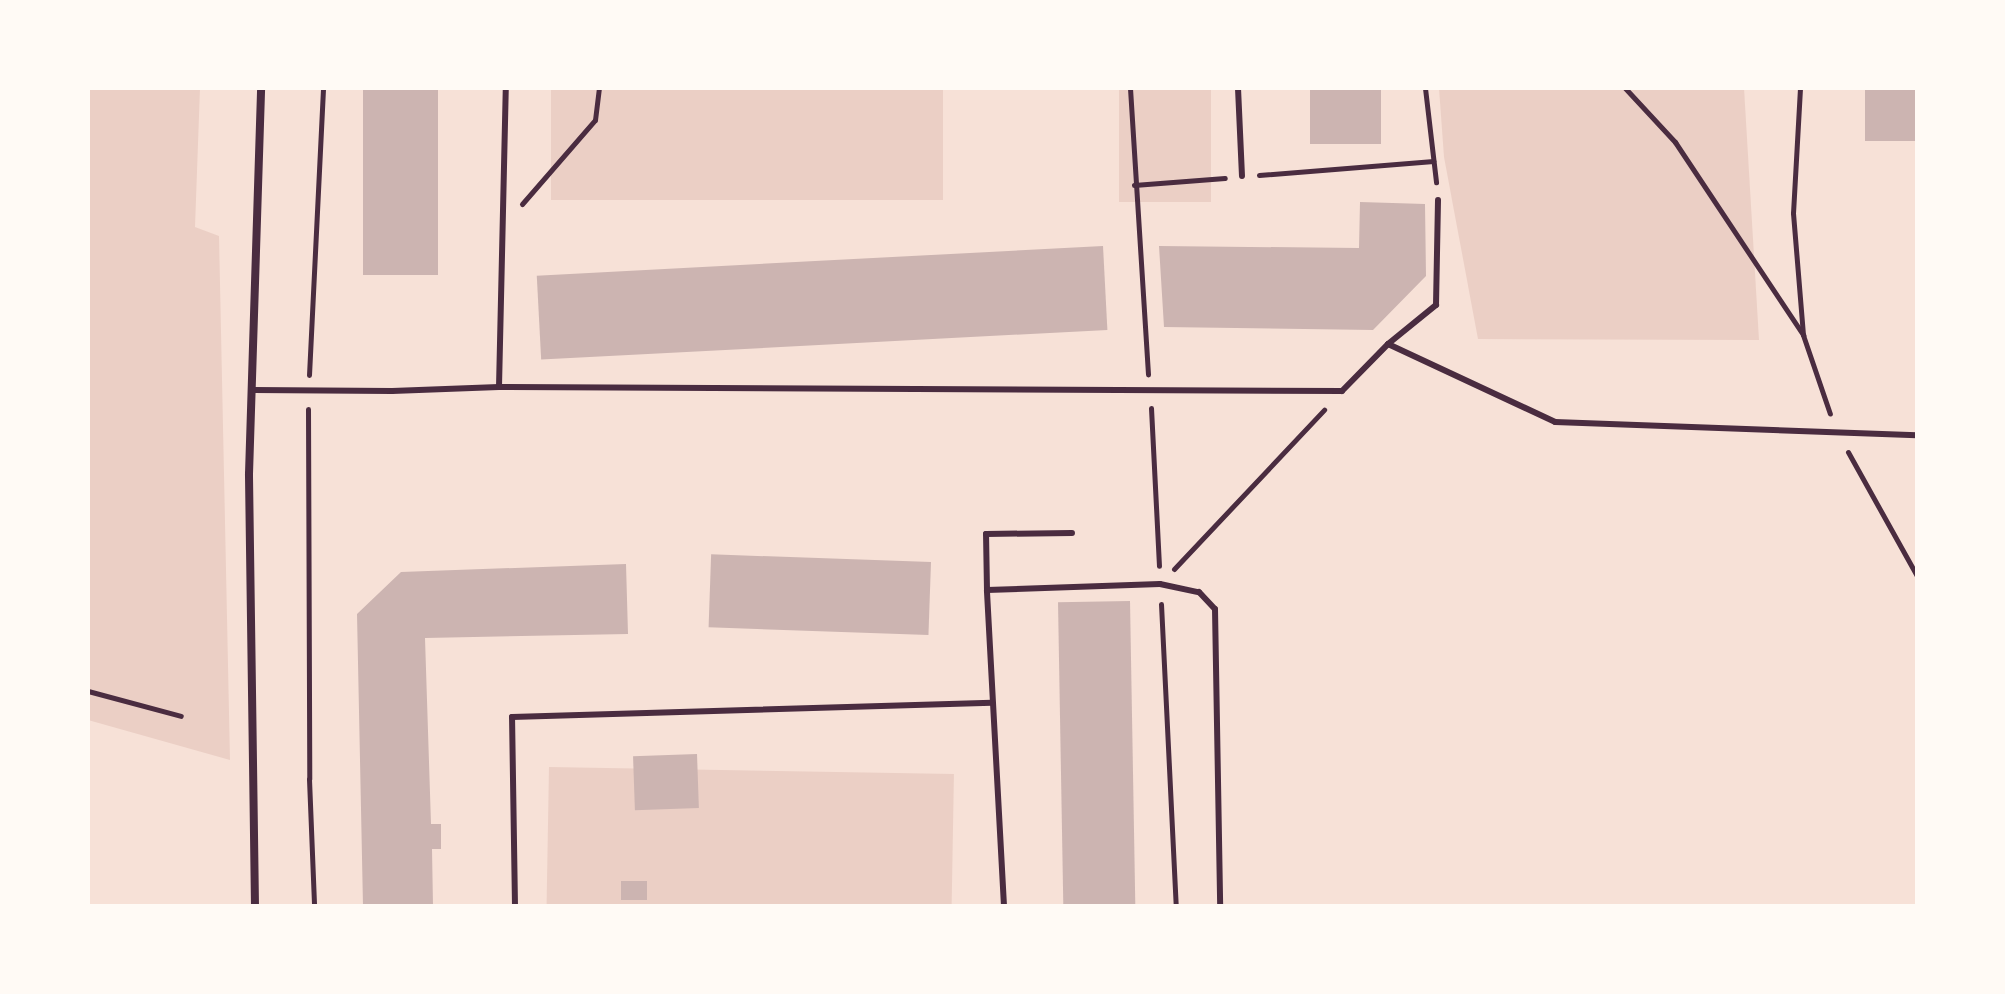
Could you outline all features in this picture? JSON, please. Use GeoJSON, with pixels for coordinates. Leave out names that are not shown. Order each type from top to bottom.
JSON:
{"type":"FeatureCollection","features":[{"type":"Feature","properties":{"kind":"street"},"geometry":{"type":"LineString","coordinates":[[255,906],[249,474],[261,88]]}},
{"type":"Feature","properties":{"kind":"lane"},"geometry":{"type":"LineString","coordinates":[[499,387],[506,88]]}},
{"type":"Feature","properties":{"kind":"lane"},"geometry":{"type":"LineString","coordinates":[[1238,88],[1242,176]]}},
{"type":"Feature","properties":{"kind":"lane"},"geometry":{"type":"LineString","coordinates":[[254,390],[499,387],[1342,391],[1388,344],[1436,305],[1438,200]]}},
{"type":"Feature","properties":{"kind":"lane"},"geometry":{"type":"LineString","coordinates":[[1388,344],[1555,422],[1917,435]]}},
{"type":"Feature","properties":{"kind":"lane"},"geometry":{"type":"LineString","coordinates":[[1004,906],[986,534],[1072,533]]}},
{"type":"Feature","properties":{"kind":"lane"},"geometry":{"type":"LineString","coordinates":[[987,590],[1160,584],[1199,592],[1215,609],[1220,906]]}},
{"type":"Feature","properties":{"kind":"lane"},"geometry":{"type":"LineString","coordinates":[[515,906],[512,717],[992,703]]}},
{"type":"Feature","properties":{"kind":"path"},"geometry":{"type":"LineString","coordinates":[[314,906],[309,779],[308,390],[323,88]]}},
{"type":"Feature","properties":{"kind":"path"},"geometry":{"type":"LineString","coordinates":[[503,226],[595,120],[599,88]]}},
{"type":"Feature","properties":{"kind":"path"},"geometry":{"type":"LineString","coordinates":[[1130,88],[1134,185],[1156,468],[1176,906]]}},
{"type":"Feature","properties":{"kind":"path"},"geometry":{"type":"LineString","coordinates":[[1425,88],[1438,200]]}},
{"type":"Feature","properties":{"kind":"path"},"geometry":{"type":"LineString","coordinates":[[1625,88],[1675,142],[1803,335]]}},
{"type":"Feature","properties":{"kind":"path"},"geometry":{"type":"LineString","coordinates":[[1800,88],[1793,213],[1803,335],[1836,431],[1917,576]]}},
{"type":"Feature","properties":{"kind":"path"},"geometry":{"type":"LineString","coordinates":[[1134,185],[1433,161]]}},
{"type":"Feature","properties":{"kind":"path"},"geometry":{"type":"LineString","coordinates":[[1160,584],[1342,391]]}},
{"type":"Feature","properties":{"kind":"path"},"geometry":{"type":"LineString","coordinates":[[88,691],[181,716]]}},
{"type":"Feature","properties":{"kind":"shaded area"},"geometry":{"type":"Polygon","coordinates":[[[88,88],[200,88],[195,227],[219,236],[230,760],[88,720],[88,88]]]}},
{"type":"Feature","properties":{"kind":"shaded area"},"geometry":{"type":"Polygon","coordinates":[[[551,88],[943,88],[943,200],[551,200],[551,88]]]}},
{"type":"Feature","properties":{"kind":"shaded area"},"geometry":{"type":"Polygon","coordinates":[[[1119,88],[1211,88],[1211,202],[1119,202],[1119,88]]]}},
{"type":"Feature","properties":{"kind":"shaded area"},"geometry":{"type":"Polygon","coordinates":[[[1439,88],[1744,88],[1759,340],[1478,339],[1444,157],[1439,88]]]}},
{"type":"Feature","properties":{"kind":"shaded area"},"geometry":{"type":"Polygon","coordinates":[[[549,767],[954,774],[952,906],[547,906],[549,767]]]}},
{"type":"Feature","properties":{"kind":"building"},"geometry":{"type":"Polygon","coordinates":[[[363,88],[438,88],[438,275],[363,275],[363,88]]]}},
{"type":"Feature","properties":{"kind":"building"},"geometry":{"type":"Polygon","coordinates":[[[1310,88],[1381,88],[1381,144],[1310,144],[1310,88]]]}},
{"type":"Feature","properties":{"kind":"building"},"geometry":{"type":"Polygon","coordinates":[[[1865,88],[1917,88],[1917,141],[1865,141],[1865,88]]]}},
{"type":"Feature","properties":{"kind":"building"},"geometry":{"type":"Polygon","coordinates":[[[1360,202],[1425,204],[1426,276],[1373,330],[1164,327],[1159,246],[1359,248],[1360,202]]]}},
{"type":"Feature","properties":{"kind":"building"},"geometry":{"type":"Polygon","coordinates":[[[1103,246],[1107,330],[541,360],[537,276],[1103,246]]]}},
{"type":"Feature","properties":{"kind":"building"},"geometry":{"type":"Polygon","coordinates":[[[711,554],[931,562],[928,635],[709,627],[711,554]]]}},
{"type":"Feature","properties":{"kind":"building"},"geometry":{"type":"Polygon","coordinates":[[[626,564],[628,634],[425,638],[431,824],[441,824],[441,849],[432,849],[433,906],[363,906],[357,614],[401,572],[626,564]]]}},
{"type":"Feature","properties":{"kind":"building"},"geometry":{"type":"Polygon","coordinates":[[[1130,601],[1135,906],[1063,906],[1058,602],[1130,601]]]}},
{"type":"Feature","properties":{"kind":"building"},"geometry":{"type":"Polygon","coordinates":[[[697,754],[699,808],[635,810],[633,756],[697,754]]]}},
{"type":"Feature","properties":{"kind":"building"},"geometry":{"type":"Polygon","coordinates":[[[621,881],[647,881],[647,900],[621,900],[621,881]]]}}]}
